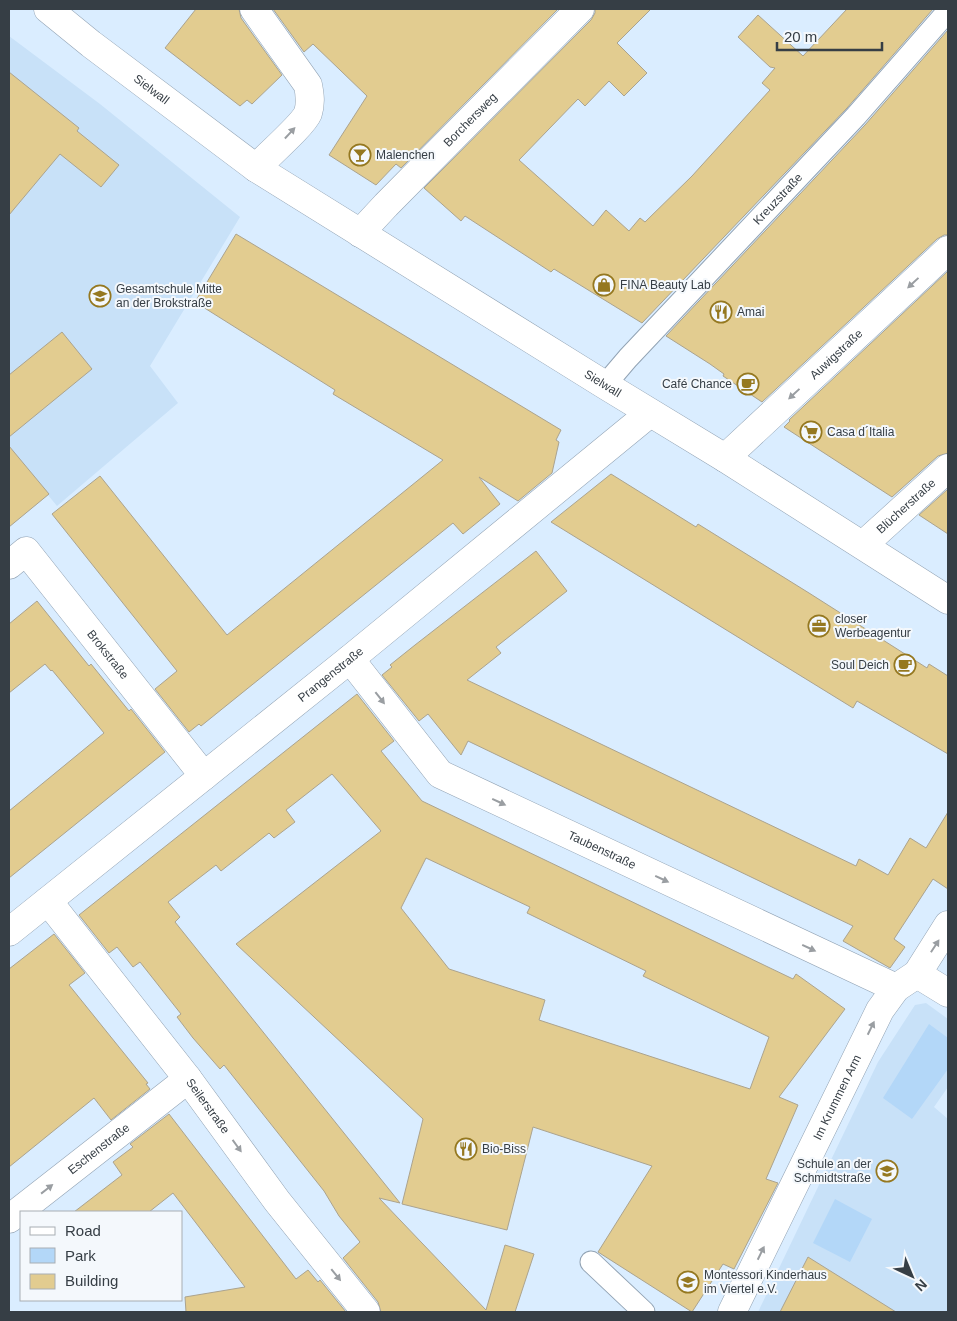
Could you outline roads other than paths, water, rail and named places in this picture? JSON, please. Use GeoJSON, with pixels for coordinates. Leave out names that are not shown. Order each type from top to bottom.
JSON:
{"type":"FeatureCollection","features":[{"type":"Feature","properties":{"kind":"street","name":"Sielwall"},"geometry":{"type":"LineString","coordinates":[[48,9],[91,44],[256,168],[725,458],[948,600]]}},
{"type":"Feature","properties":{"kind":"street"},"geometry":{"type":"LineString","coordinates":[[254,9],[308,85],[311,100],[307,114],[290,135],[256,168]]}},
{"type":"Feature","properties":{"kind":"street","name":"Borchersweg"},"geometry":{"type":"LineString","coordinates":[[360,233],[580,9]]}},
{"type":"Feature","properties":{"kind":"street","name":"Auwigstraße"},"geometry":{"type":"LineString","coordinates":[[725,458],[948,250]]}},
{"type":"Feature","properties":{"kind":"street","name":"Prangenstraße"},"geometry":{"type":"LineString","coordinates":[[9,932],[350,660],[650,413]]}},
{"type":"Feature","properties":{"kind":"street","name":"Blücherstraße"},"geometry":{"type":"LineString","coordinates":[[863,545],[948,468]]}},
{"type":"Feature","properties":{"kind":"street","name":"Brokstraße"},"geometry":{"type":"LineString","coordinates":[[9,565],[26,551],[204,776]]}},
{"type":"Feature","properties":{"kind":"street","name":"Taubenstraße"},"geometry":{"type":"LineString","coordinates":[[350,660],[440,774],[906,981],[948,994]]}},
{"type":"Feature","properties":{"kind":"street","name":"Seilerstraße"},"geometry":{"type":"LineString","coordinates":[[48,901],[188,1079],[277,1201],[366,1312]]}},
{"type":"Feature","properties":{"kind":"street","name":"Im Krummen Arm"},"geometry":{"type":"LineString","coordinates":[[732,1312],[880,1010],[906,981],[948,925]]}},
{"type":"Feature","properties":{"kind":"street","name":"Eschenstraße"},"geometry":{"type":"LineString","coordinates":[[9,1219],[188,1079]]}},
{"type":"Feature","properties":{"kind":"lane","name":"Kreuzstraße"},"geometry":{"type":"LineString","coordinates":[[605,385],[635,350],[856,116],[948,11]]}},
{"type":"Feature","properties":{"kind":"lane"},"geometry":{"type":"LineString","coordinates":[[591,1262],[644,1312]]}},
{"type":"Feature","properties":{"kind":"place","name":"Malenchen"},"geometry":{"type":"Point","coordinates":[360,155]}},
{"type":"Feature","properties":{"kind":"place","name":"FINA Beauty Lab"},"geometry":{"type":"Point","coordinates":[604,285]}},
{"type":"Feature","properties":{"kind":"place","name":"Gesamtschule Mitte an der Brokstraße"},"geometry":{"type":"Point","coordinates":[100,296]}},
{"type":"Feature","properties":{"kind":"place","name":"Amai"},"geometry":{"type":"Point","coordinates":[721,312]}},
{"type":"Feature","properties":{"kind":"place","name":"Café Chance"},"geometry":{"type":"Point","coordinates":[748,384]}},
{"type":"Feature","properties":{"kind":"place","name":"Casa d´Italia"},"geometry":{"type":"Point","coordinates":[811,432]}},
{"type":"Feature","properties":{"kind":"place","name":"closer Werbeagentur"},"geometry":{"type":"Point","coordinates":[819,626]}},
{"type":"Feature","properties":{"kind":"place","name":"Soul Deich"},"geometry":{"type":"Point","coordinates":[905,665]}},
{"type":"Feature","properties":{"kind":"place","name":"Bio-Biss"},"geometry":{"type":"Point","coordinates":[466,1149]}},
{"type":"Feature","properties":{"kind":"place","name":"Schule an der Schmidtstraße"},"geometry":{"type":"Point","coordinates":[887,1171]}},
{"type":"Feature","properties":{"kind":"place","name":"Montessori Kinderhaus im Viertel e.V."},"geometry":{"type":"Point","coordinates":[688,1282]}}]}
